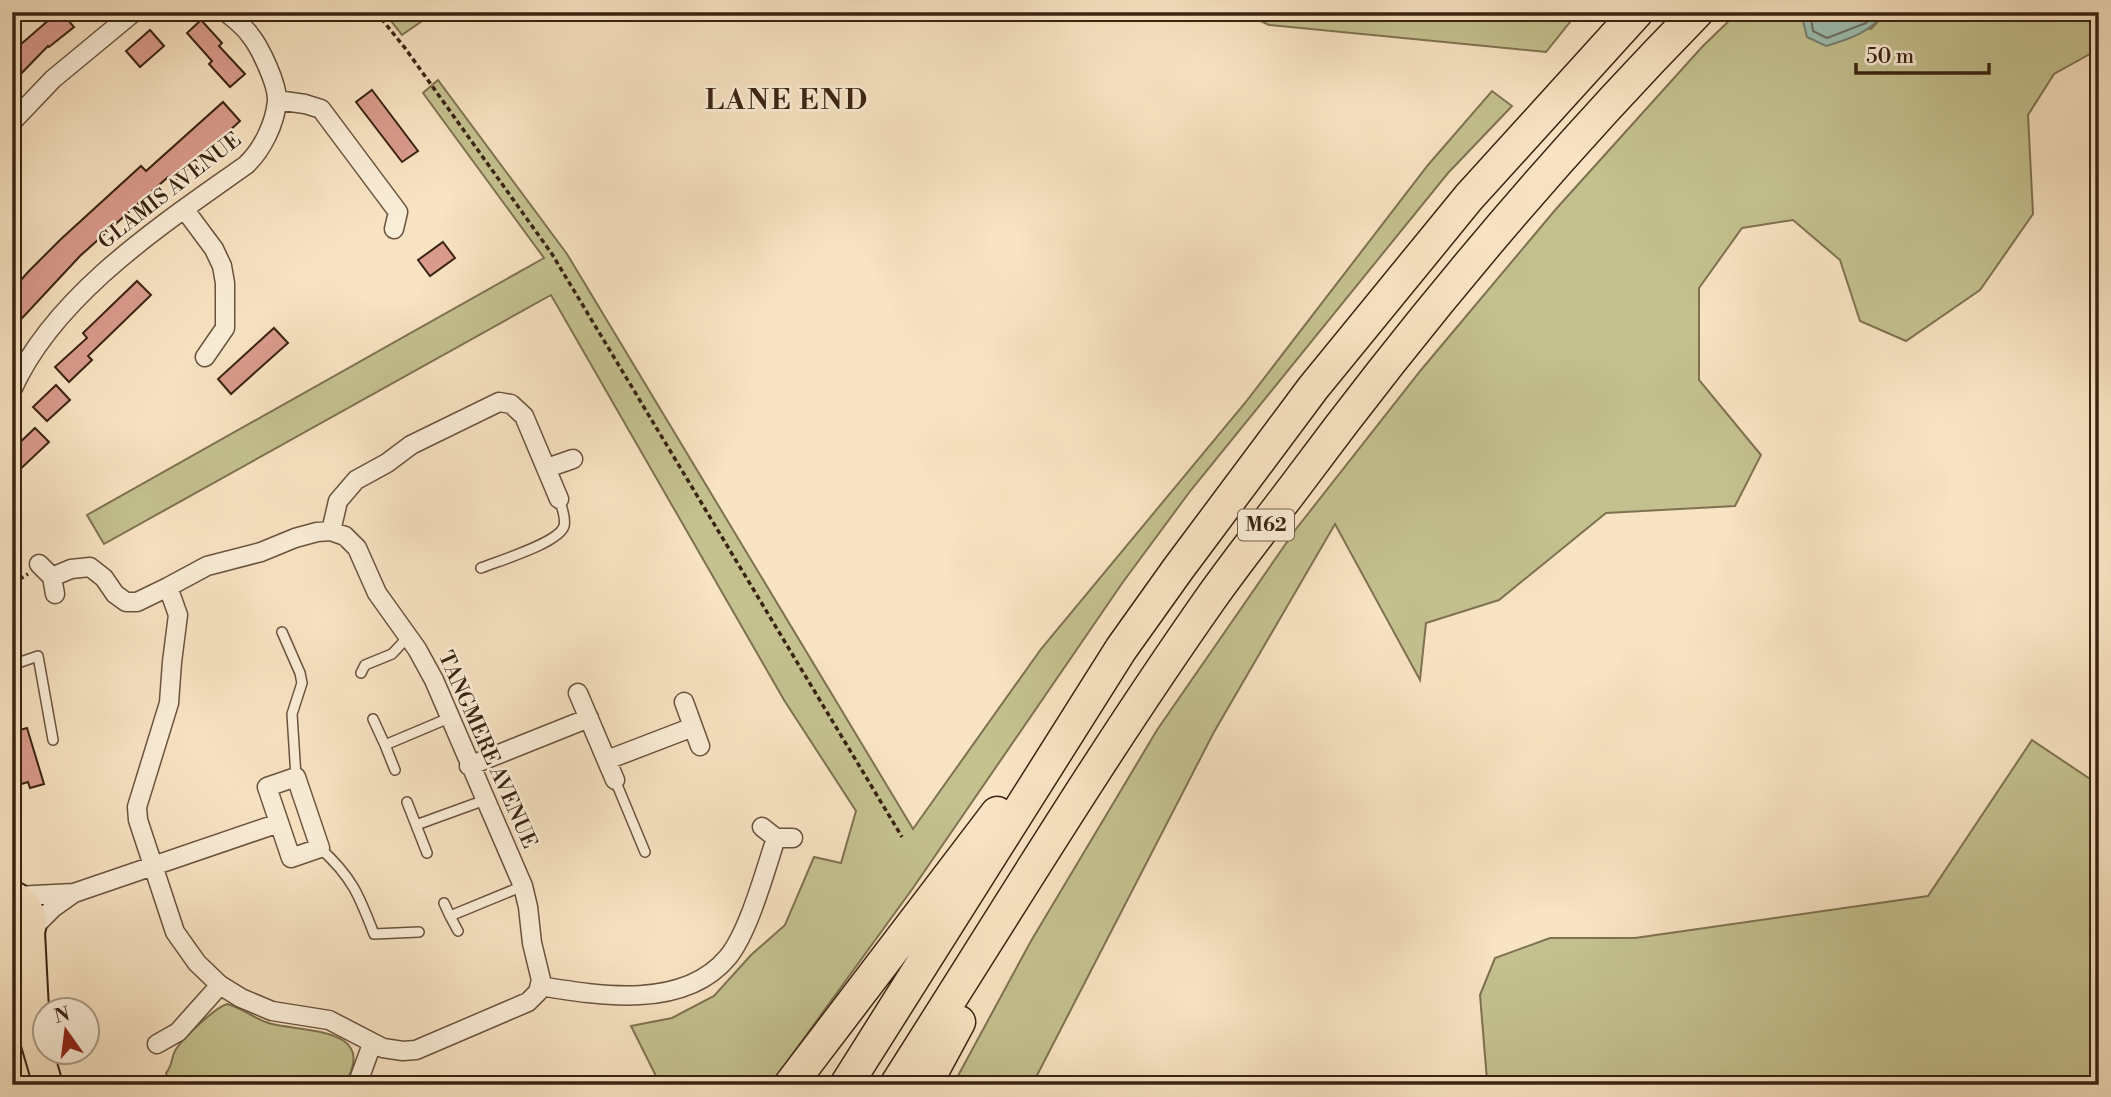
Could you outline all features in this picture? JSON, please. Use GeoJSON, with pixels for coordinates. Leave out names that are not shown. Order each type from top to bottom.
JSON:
{"type":"FeatureCollection","features":[{"type":"Feature","properties":{"kind":"highway","name":"M62"},"geometry":{"type":"LineString","coordinates":[[790,1085],[1121,649],[1313,388],[1469,197],[1637,12]]}},
{"type":"Feature","properties":{"kind":"highway","name":"M62"},"geometry":{"type":"LineString","coordinates":[[896,1085],[1091,777],[1212,597],[1351,410],[1497,230],[1660,49],[1697,12]]}},
{"type":"Feature","properties":{"kind":"highway","name":"M62"},"geometry":{"type":"LineString","coordinates":[[846,1085],[1121,649]]}},
{"type":"Feature","properties":{"kind":"highway","name":"M62"},"geometry":{"type":"LineString","coordinates":[[925,1085],[1091,777]]}},
{"type":"Feature","properties":{"kind":"main road"},"geometry":{"type":"LineString","coordinates":[[14,896],[23,901],[32,918],[25,937],[32,1015]]}},
{"type":"Feature","properties":{"kind":"main road"},"geometry":{"type":"LineString","coordinates":[[12,976],[32,1031]]}},
{"type":"Feature","properties":{"kind":"main road"},"geometry":{"type":"LineString","coordinates":[[42,1066],[48,1085]]}},
{"type":"Feature","properties":{"kind":"street"},"geometry":{"type":"LineString","coordinates":[[12,122],[53,79],[134,12]]}},
{"type":"Feature","properties":{"kind":"street"},"geometry":{"type":"LineString","coordinates":[[226,12],[249,33],[259,47],[277,100],[321,109],[398,212],[394,229]]}},
{"type":"Feature","properties":{"kind":"street","name":"GLAMIS AVENUE"},"geometry":{"type":"LineString","coordinates":[[12,390],[38,346],[101,275],[137,244],[259,153],[267,136],[277,100]]}},
{"type":"Feature","properties":{"kind":"street"},"geometry":{"type":"LineString","coordinates":[[185,210],[214,249],[222,266],[225,283],[225,328],[205,356]]}},
{"type":"Feature","properties":{"kind":"street"},"geometry":{"type":"LineString","coordinates":[[39,564],[53,586],[71,569],[90,567],[104,578],[115,594],[126,602],[137,602],[207,566],[261,552],[317,531],[331,531],[338,501],[356,480],[387,463],[411,445],[499,402],[511,404],[521,411],[559,499]]}},
{"type":"Feature","properties":{"kind":"street"},"geometry":{"type":"LineString","coordinates":[[547,468],[573,459]]}},
{"type":"Feature","properties":{"kind":"street","name":"TANGMERE AVENUE"},"geometry":{"type":"LineString","coordinates":[[331,531],[345,536],[358,548],[377,593],[434,680],[523,886],[541,986]]}},
{"type":"Feature","properties":{"kind":"street"},"geometry":{"type":"LineString","coordinates":[[168,587],[178,615],[169,703],[138,807],[138,820],[175,932],[197,963],[220,985],[241,998],[272,1011],[329,1020],[372,1044],[403,1051],[426,1046],[528,1002],[534,998],[541,986],[599,993],[655,995],[684,988],[707,975],[728,957],[748,919],[777,834]]}},
{"type":"Feature","properties":{"kind":"street"},"geometry":{"type":"LineString","coordinates":[[578,693],[615,780]]}},
{"type":"Feature","properties":{"kind":"street"},"geometry":{"type":"LineString","coordinates":[[684,702],[699,746]]}},
{"type":"Feature","properties":{"kind":"street"},"geometry":{"type":"LineString","coordinates":[[469,765],[589,718]]}},
{"type":"Feature","properties":{"kind":"street"},"geometry":{"type":"LineString","coordinates":[[607,760],[693,727]]}},
{"type":"Feature","properties":{"kind":"street"},"geometry":{"type":"LineString","coordinates":[[296,777],[320,848],[292,858],[267,787],[296,777]]}},
{"type":"Feature","properties":{"kind":"street"},"geometry":{"type":"LineString","coordinates":[[14,896],[74,893],[279,822]]}},
{"type":"Feature","properties":{"kind":"street"},"geometry":{"type":"LineString","coordinates":[[25,937],[53,908],[74,893]]}},
{"type":"Feature","properties":{"kind":"street"},"geometry":{"type":"LineString","coordinates":[[155,1046],[178,1032],[220,985]]}},
{"type":"Feature","properties":{"kind":"street"},"geometry":{"type":"LineString","coordinates":[[357,1085],[372,1044]]}},
{"type":"Feature","properties":{"kind":"lane"},"geometry":{"type":"LineString","coordinates":[[481,568],[540,545],[561,532],[565,524],[559,499]]}},
{"type":"Feature","properties":{"kind":"lane"},"geometry":{"type":"LineString","coordinates":[[282,632],[302,683],[292,714],[296,777]]}},
{"type":"Feature","properties":{"kind":"lane"},"geometry":{"type":"LineString","coordinates":[[362,673],[365,665],[392,654],[408,637]]}},
{"type":"Feature","properties":{"kind":"lane"},"geometry":{"type":"LineString","coordinates":[[12,665],[38,656],[52,740]]}},
{"type":"Feature","properties":{"kind":"lane"},"geometry":{"type":"LineString","coordinates":[[384,745],[449,718]]}},
{"type":"Feature","properties":{"kind":"lane"},"geometry":{"type":"LineString","coordinates":[[373,719],[395,770]]}},
{"type":"Feature","properties":{"kind":"lane"},"geometry":{"type":"LineString","coordinates":[[615,780],[645,852]]}},
{"type":"Feature","properties":{"kind":"lane"},"geometry":{"type":"LineString","coordinates":[[416,825],[485,800]]}},
{"type":"Feature","properties":{"kind":"lane"},"geometry":{"type":"LineString","coordinates":[[407,802],[427,853]]}},
{"type":"Feature","properties":{"kind":"lane"},"geometry":{"type":"LineString","coordinates":[[320,848],[353,882],[374,934],[419,932]]}},
{"type":"Feature","properties":{"kind":"lane"},"geometry":{"type":"LineString","coordinates":[[450,916],[523,886]]}},
{"type":"Feature","properties":{"kind":"lane"},"geometry":{"type":"LineString","coordinates":[[444,902],[458,931]]}},
{"type":"Feature","properties":{"kind":"path"},"geometry":{"type":"LineString","coordinates":[[376,12],[405,48],[552,254],[902,837]]}},
{"type":"Feature","properties":{"kind":"path"},"geometry":{"type":"LineString","coordinates":[[2099,1038],[2094,1051],[2099,1059]]}},
{"type":"Feature","properties":{"kind":"shaded area"},"geometry":{"type":"Polygon","coordinates":[[[384,12],[435,12],[402,35],[384,12]]]}},
{"type":"Feature","properties":{"kind":"shaded area"},"geometry":{"type":"Polygon","coordinates":[[[1242,12],[1578,12],[1546,52],[1269,25],[1242,12]]]}},
{"type":"Feature","properties":{"kind":"shaded area"},"geometry":{"type":"Polygon","coordinates":[[[1738,12],[1805,12],[1802,17],[1871,29],[1887,12],[2099,12],[2099,49],[2054,74],[2028,115],[2033,214],[1980,290],[1906,341],[1860,321],[1840,260],[1793,220],[1742,228],[1699,288],[1699,380],[1761,455],[1735,506],[1606,513],[1499,600],[1426,623],[1420,680],[1335,524],[1214,732],[1032,1085],[953,1085],[1031,941],[1157,730],[1296,529],[1421,370],[1556,209],[1702,47],[1738,12]]]}},
{"type":"Feature","properties":{"kind":"shaded area"},"geometry":{"type":"Polygon","coordinates":[[[438,80],[567,254],[913,829],[1041,649],[1245,403],[1428,165],[1492,91],[1512,106],[1448,173],[1191,490],[1123,582],[913,888],[770,1085],[652,1085],[656,1076],[631,1026],[672,1018],[714,996],[751,955],[785,925],[814,857],[841,863],[856,811],[784,700],[551,295],[104,544],[87,515],[544,258],[423,93],[438,80]]]}},
{"type":"Feature","properties":{"kind":"shaded area"},"geometry":{"type":"Polygon","coordinates":[[[2032,740],[2099,785],[2099,1085],[1489,1085],[1480,995],[1495,958],[1550,938],[1635,938],[1928,896],[2032,740]]]}},
{"type":"Feature","properties":{"kind":"shaded area"},"geometry":{"type":"Polygon","coordinates":[[[227,1004],[272,1024],[320,1032],[335,1036],[346,1043],[353,1053],[353,1066],[344,1085],[170,1085],[166,1073],[177,1048],[207,1018],[227,1004]]]}},
{"type":"Feature","properties":{"kind":"water"},"geometry":{"type":"Polygon","coordinates":[[[1805,12],[1887,12],[1859,34],[1826,46],[1807,37],[1802,17],[1805,12]]]}},
{"type":"Feature","properties":{"kind":"building"},"geometry":{"type":"Polygon","coordinates":[[[58,12],[74,27],[48,46],[12,83],[12,52],[58,12]]]}},
{"type":"Feature","properties":{"kind":"building"},"geometry":{"type":"Polygon","coordinates":[[[201,20],[222,43],[219,46],[245,74],[230,87],[209,64],[212,61],[187,33],[201,20]]]}},
{"type":"Feature","properties":{"kind":"building"},"geometry":{"type":"Polygon","coordinates":[[[150,30],[164,46],[140,67],[126,51],[150,30]]]}},
{"type":"Feature","properties":{"kind":"building"},"geometry":{"type":"Polygon","coordinates":[[[372,90],[418,151],[402,162],[356,102],[372,90]]]}},
{"type":"Feature","properties":{"kind":"building"},"geometry":{"type":"Polygon","coordinates":[[[223,102],[240,121],[173,183],[168,177],[80,256],[12,329],[12,290],[29,271],[141,166],[146,171],[223,102]]]}},
{"type":"Feature","properties":{"kind":"building"},"geometry":{"type":"Polygon","coordinates":[[[443,242],[455,258],[430,276],[418,260],[443,242]]]}},
{"type":"Feature","properties":{"kind":"building"},"geometry":{"type":"Polygon","coordinates":[[[137,281],[151,295],[88,356],[92,360],[69,382],[55,367],[87,338],[83,333],[137,281]]]}},
{"type":"Feature","properties":{"kind":"building"},"geometry":{"type":"Polygon","coordinates":[[[274,328],[288,343],[231,394],[218,379],[274,328]]]}},
{"type":"Feature","properties":{"kind":"building"},"geometry":{"type":"Polygon","coordinates":[[[56,385],[70,400],[47,421],[33,407],[56,385]]]}},
{"type":"Feature","properties":{"kind":"building"},"geometry":{"type":"Polygon","coordinates":[[[35,428],[49,442],[12,477],[12,450],[35,428]]]}},
{"type":"Feature","properties":{"kind":"building"},"geometry":{"type":"Polygon","coordinates":[[[27,728],[44,784],[30,788],[28,782],[12,787],[12,732],[27,728]]]}},
{"type":"Feature","properties":{"kind":"district","name":"LANE END"},"geometry":{"type":"Point","coordinates":[787,100]}}]}
